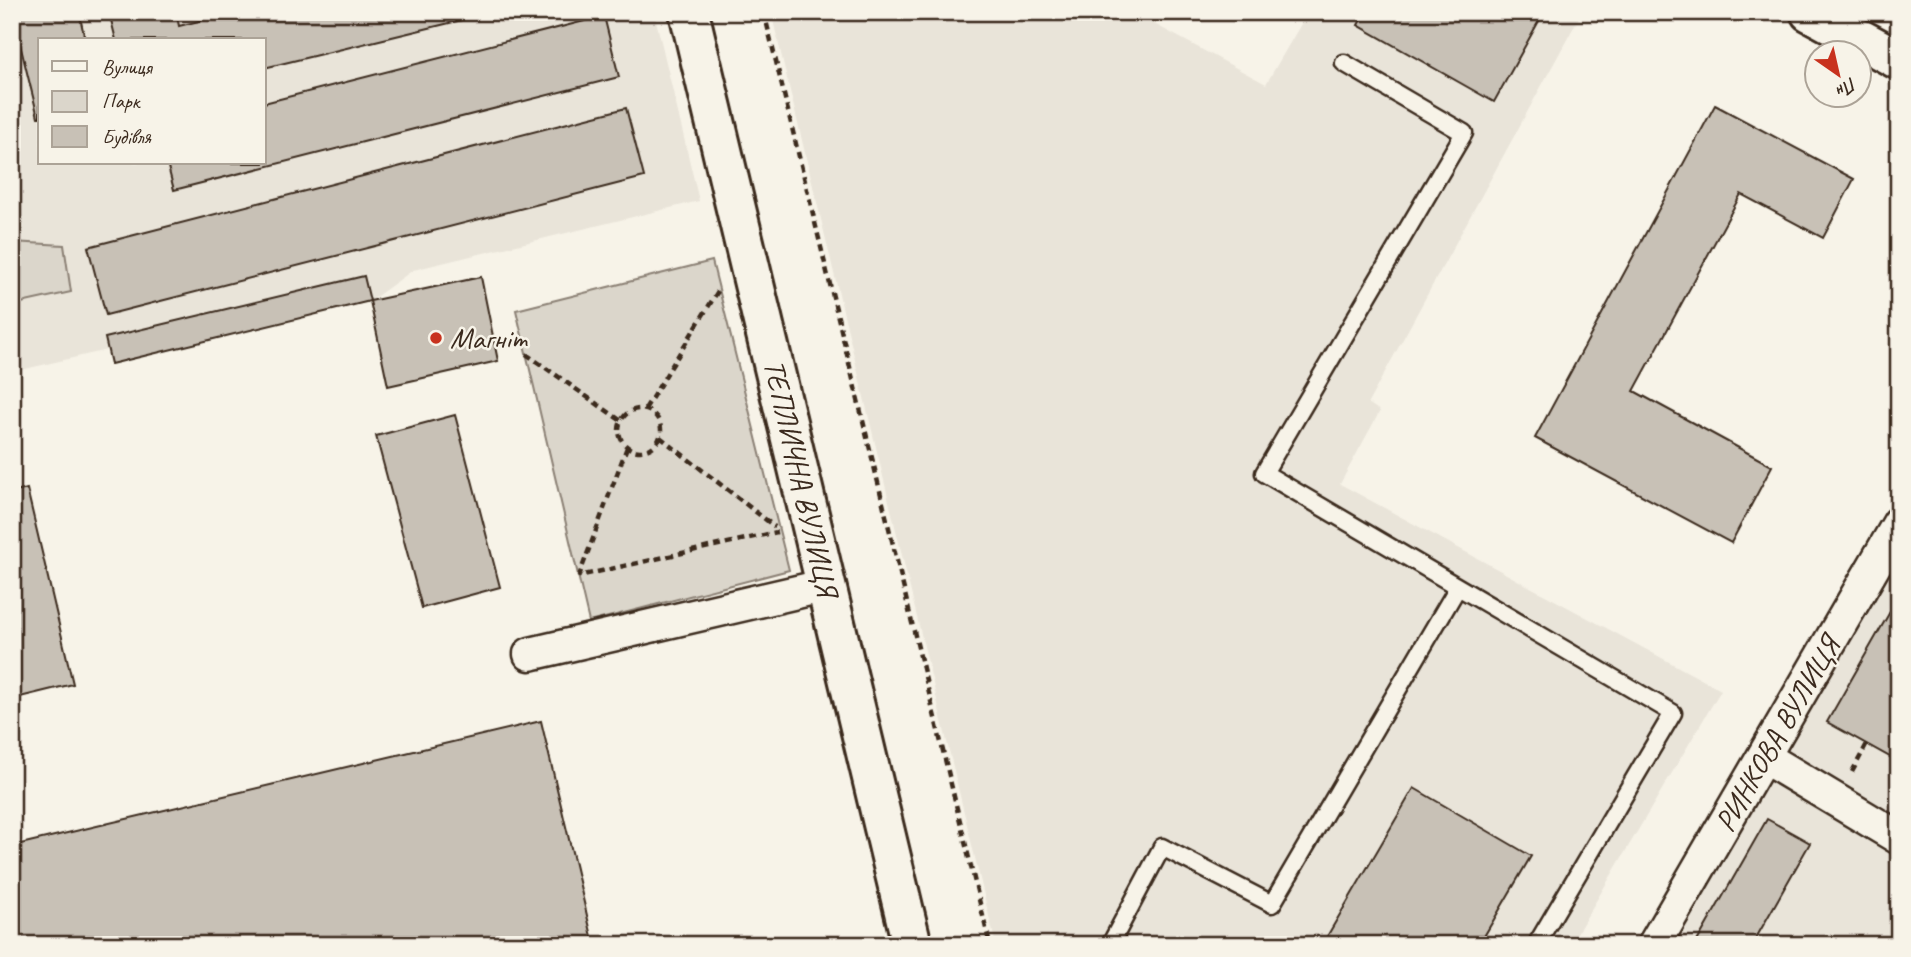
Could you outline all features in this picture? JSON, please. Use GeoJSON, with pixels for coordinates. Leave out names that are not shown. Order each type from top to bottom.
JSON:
{"type":"FeatureCollection","features":[{"type":"Feature","properties":{"kind":"street","name":"ТЕПЛИЧНА ВУЛИЦЯ"},"geometry":{"type":"LineString","coordinates":[[689,12],[912,945]]}},
{"type":"Feature","properties":{"kind":"street"},"geometry":{"type":"LineString","coordinates":[[1810,12],[1899,60]]}},
{"type":"Feature","properties":{"kind":"street","name":"РИНКОВА ВУЛИЦЯ"},"geometry":{"type":"LineString","coordinates":[[1654,945],[1899,523]]}},
{"type":"Feature","properties":{"kind":"street"},"geometry":{"type":"LineString","coordinates":[[530,654],[827,586]]}},
{"type":"Feature","properties":{"kind":"street"},"geometry":{"type":"LineString","coordinates":[[1764,757],[1899,838]]}},
{"type":"Feature","properties":{"kind":"lane"},"geometry":{"type":"LineString","coordinates":[[1344,62],[1464,134],[1264,473],[1673,713],[1536,945]]}},
{"type":"Feature","properties":{"kind":"lane"},"geometry":{"type":"LineString","coordinates":[[1110,945],[1162,847],[1272,904],[1458,587]]}},
{"type":"Feature","properties":{"kind":"path"},"geometry":{"type":"LineString","coordinates":[[764,12],[990,945]]}},
{"type":"Feature","properties":{"kind":"path"},"geometry":{"type":"LineString","coordinates":[[645,409],[719,290]]}},
{"type":"Feature","properties":{"kind":"path"},"geometry":{"type":"LineString","coordinates":[[526,354],[620,420]]}},
{"type":"Feature","properties":{"kind":"path"},"geometry":{"type":"LineString","coordinates":[[645,409],[655,415],[661,427],[660,437],[649,449],[634,451],[619,437],[620,420],[630,411],[645,409]]}},
{"type":"Feature","properties":{"kind":"path"},"geometry":{"type":"LineString","coordinates":[[627,447],[579,576],[780,531],[660,437]]}},
{"type":"Feature","properties":{"kind":"shaded area"},"geometry":{"type":"Polygon","coordinates":[[[12,12],[654,12],[699,201],[413,270],[370,301],[111,364],[107,350],[12,372],[12,12]]]}},
{"type":"Feature","properties":{"kind":"shaded area"},"geometry":{"type":"Polygon","coordinates":[[[771,12],[1132,12],[1266,84],[1308,12],[1582,12],[1368,403],[1380,411],[1340,484],[1721,690],[1570,945],[996,945],[771,12]]]}},
{"type":"Feature","properties":{"kind":"shaded area"},"geometry":{"type":"Polygon","coordinates":[[[1899,523],[1899,945],[1654,945],[1899,523]]]}},
{"type":"Feature","properties":{"kind":"green space"},"geometry":{"type":"Polygon","coordinates":[[[12,242],[64,245],[71,292],[12,305],[12,242]]]}},
{"type":"Feature","properties":{"kind":"green space"},"geometry":{"type":"Polygon","coordinates":[[[712,261],[789,570],[589,622],[516,310],[712,261]]]}},
{"type":"Feature","properties":{"kind":"building"},"geometry":{"type":"Polygon","coordinates":[[[12,12],[79,12],[85,38],[38,38],[38,117],[12,12]]]}},
{"type":"Feature","properties":{"kind":"building"},"geometry":{"type":"Polygon","coordinates":[[[109,12],[176,12],[179,26],[234,12],[495,12],[266,68],[266,38],[116,38],[109,12]]]}},
{"type":"Feature","properties":{"kind":"building"},"geometry":{"type":"Polygon","coordinates":[[[1365,12],[1528,12],[1540,19],[1494,102],[1358,25],[1365,12]]]}},
{"type":"Feature","properties":{"kind":"building"},"geometry":{"type":"Polygon","coordinates":[[[604,16],[619,77],[174,190],[167,164],[266,164],[266,102],[604,16]]]}},
{"type":"Feature","properties":{"kind":"building"},"geometry":{"type":"Polygon","coordinates":[[[1715,105],[1854,179],[1823,238],[1741,194],[1634,391],[1772,466],[1731,543],[1535,438],[1715,105]]]}},
{"type":"Feature","properties":{"kind":"building"},"geometry":{"type":"Polygon","coordinates":[[[626,108],[644,177],[106,315],[88,247],[626,108]]]}},
{"type":"Feature","properties":{"kind":"building"},"geometry":{"type":"Polygon","coordinates":[[[364,276],[370,301],[111,364],[105,338],[364,276]]]}},
{"type":"Feature","properties":{"kind":"building","name":"Магніт"},"geometry":{"type":"Polygon","coordinates":[[[481,277],[498,361],[388,386],[370,301],[481,277]]]}},
{"type":"Feature","properties":{"kind":"building"},"geometry":{"type":"Polygon","coordinates":[[[455,415],[500,587],[422,608],[376,436],[455,415]]]}},
{"type":"Feature","properties":{"kind":"building"},"geometry":{"type":"Polygon","coordinates":[[[27,489],[73,684],[12,699],[12,493],[27,489]]]}},
{"type":"Feature","properties":{"kind":"building"},"geometry":{"type":"Polygon","coordinates":[[[1899,596],[1899,762],[1827,722],[1899,596]]]}},
{"type":"Feature","properties":{"kind":"building"},"geometry":{"type":"Polygon","coordinates":[[[541,721],[594,945],[12,945],[12,846],[541,721]]]}},
{"type":"Feature","properties":{"kind":"building"},"geometry":{"type":"Polygon","coordinates":[[[1414,788],[1531,856],[1479,945],[1322,945],[1414,788]]]}},
{"type":"Feature","properties":{"kind":"building"},"geometry":{"type":"Polygon","coordinates":[[[1767,819],[1810,843],[1752,945],[1695,945],[1767,819]]]}},
{"type":"Feature","properties":{"kind":"place","name":"Магніт"},"geometry":{"type":"Point","coordinates":[436,338]}}]}
